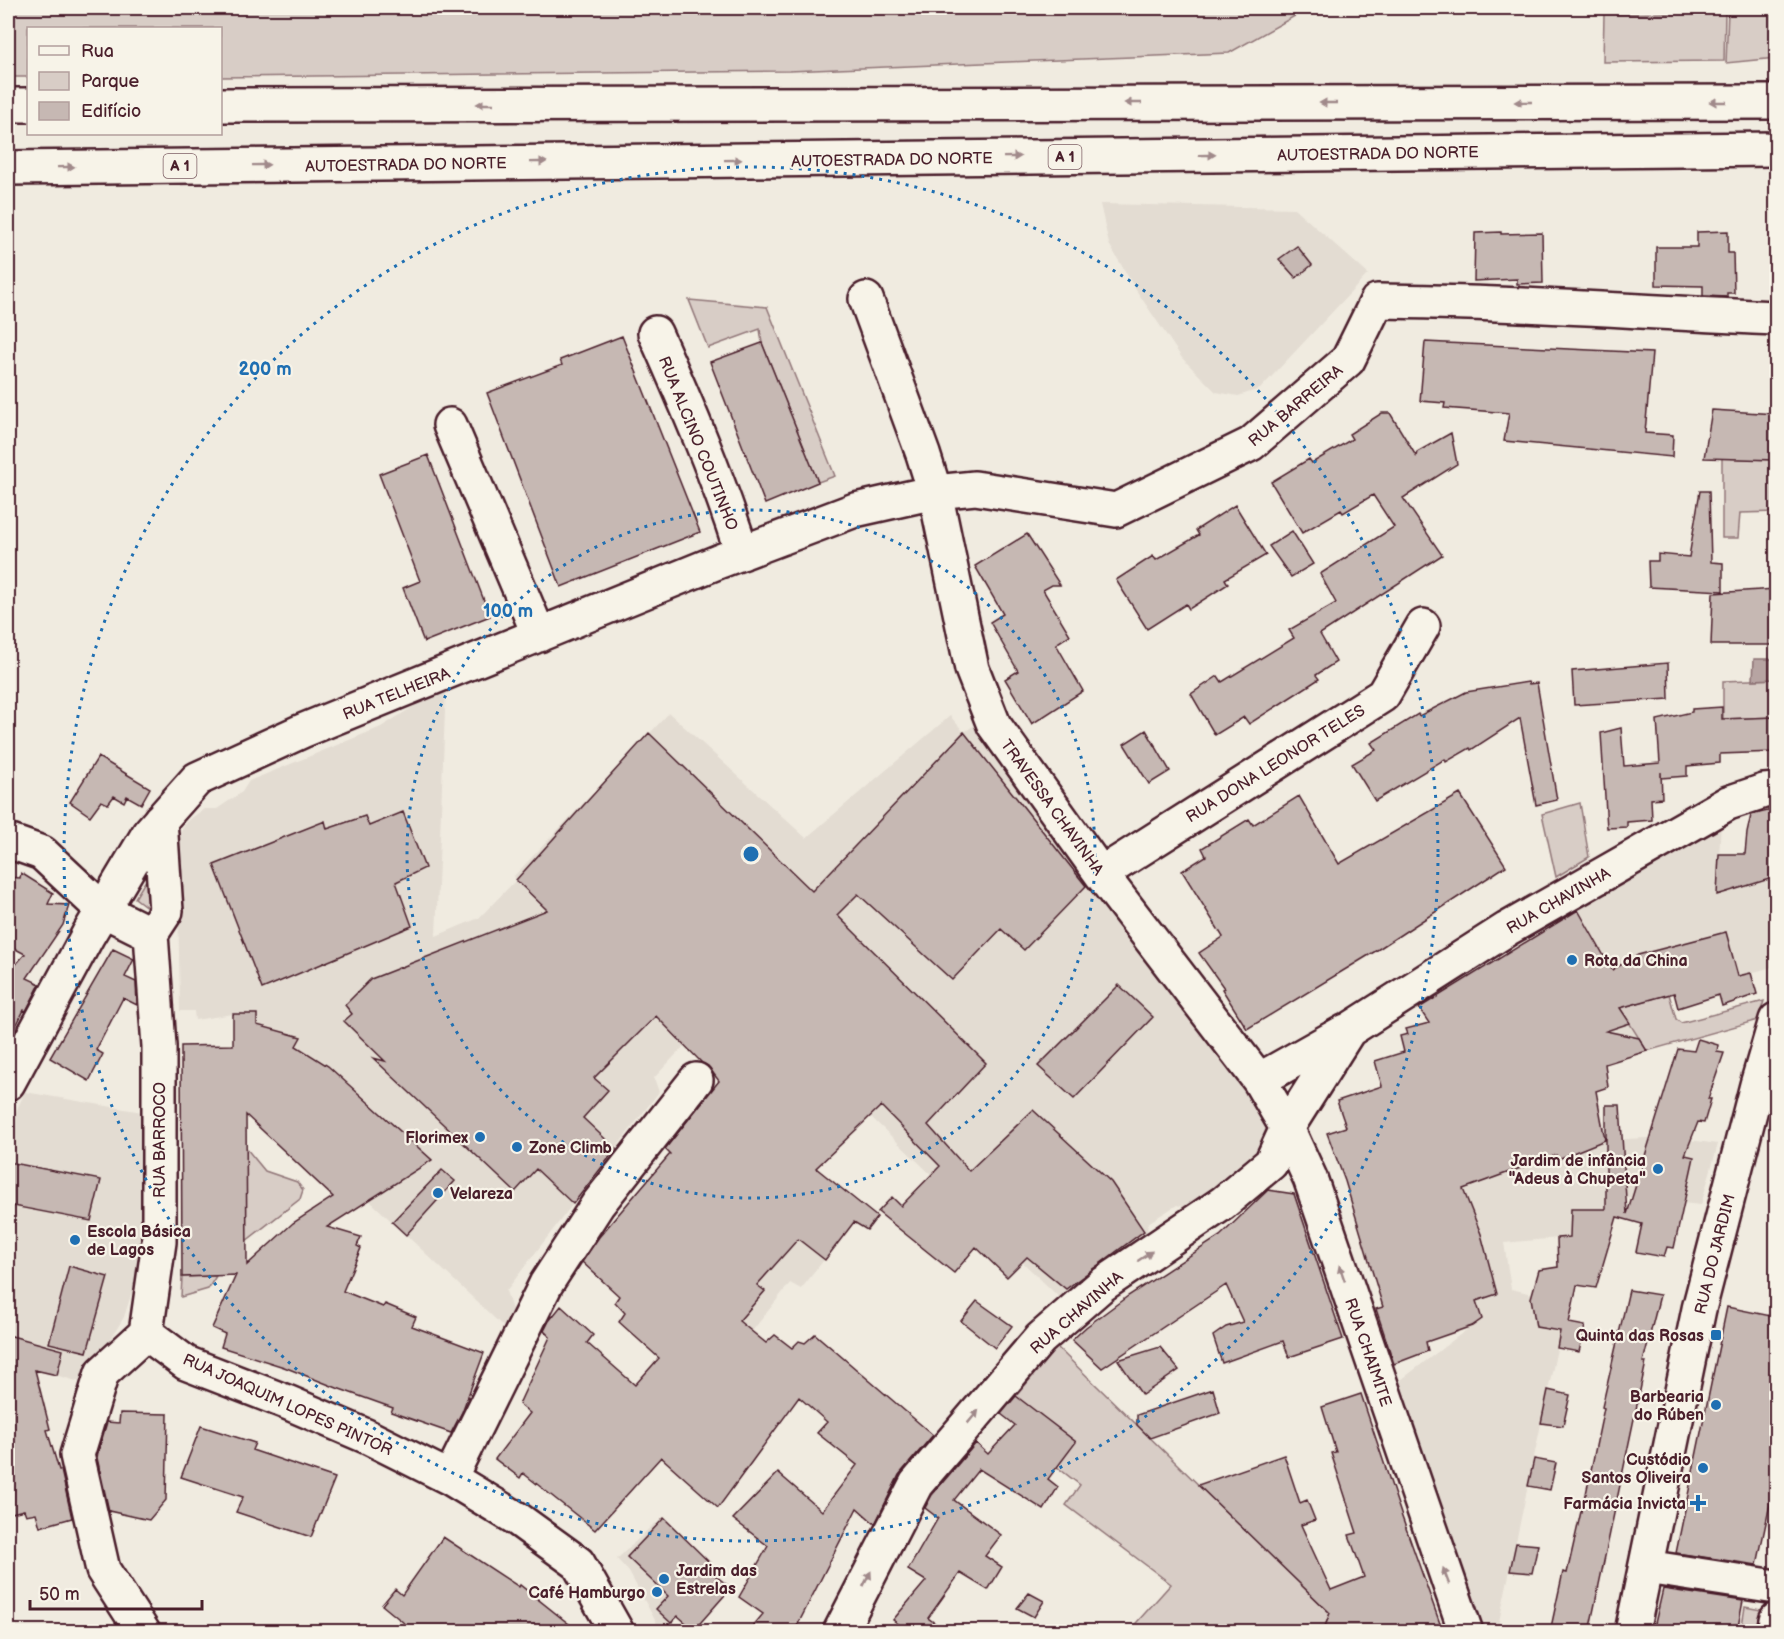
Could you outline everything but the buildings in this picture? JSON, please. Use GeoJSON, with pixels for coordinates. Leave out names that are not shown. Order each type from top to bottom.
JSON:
{"type":"FeatureCollection","features":[{"type":"Feature","properties":{"kind":"main road"},"geometry":{"type":"LineString","coordinates":[[222,105],[1776,102]]}},
{"type":"Feature","properties":{"kind":"main road"},"geometry":{"type":"LineString","coordinates":[[8,105],[27,105]]}},
{"type":"Feature","properties":{"kind":"main road","name":"AUTOESTRADA DO NORTE"},"geometry":{"type":"LineString","coordinates":[[8,168],[1776,149]]}},
{"type":"Feature","properties":{"kind":"main road","name":"TRAVESSA CHAVINHA"},"geometry":{"type":"LineString","coordinates":[[866,299],[935,492],[972,669],[994,725],[1101,874],[1258,1080]]}},
{"type":"Feature","properties":{"kind":"main road","name":"RUA BARREIRA"},"geometry":{"type":"LineString","coordinates":[[935,492],[975,488],[1116,510],[1251,444],[1348,360],[1377,301],[1479,302],[1776,318]]}},
{"type":"Feature","properties":{"kind":"main road","name":"RUA ALCINO COUTINHO"},"geometry":{"type":"LineString","coordinates":[[655,333],[716,475],[742,553]]}},
{"type":"Feature","properties":{"kind":"main road"},"geometry":{"type":"LineString","coordinates":[[450,424],[539,635]]}},
{"type":"Feature","properties":{"kind":"main road","name":"RUA TELHEIRA"},"geometry":{"type":"LineString","coordinates":[[8,1083],[103,910],[149,832],[197,779],[302,731],[742,553],[855,510],[935,492]]}},
{"type":"Feature","properties":{"kind":"main road","name":"RUA DONA LEONOR TELES"},"geometry":{"type":"LineString","coordinates":[[1101,874],[1383,695],[1423,626]]}},
{"type":"Feature","properties":{"kind":"main road","name":"RUA CHAVINHA"},"geometry":{"type":"LineString","coordinates":[[1258,1080],[1349,1030],[1507,929],[1728,803],[1776,790]]}},
{"type":"Feature","properties":{"kind":"main road"},"geometry":{"type":"LineString","coordinates":[[8,841],[42,853],[103,910],[151,934],[166,911],[160,820]]}},
{"type":"Feature","properties":{"kind":"main road","name":"RUA BARROCO"},"geometry":{"type":"LineString","coordinates":[[146,1333],[159,1242],[159,1046],[151,934]]}},
{"type":"Feature","properties":{"kind":"main road","name":"RUA DO JARDIM"},"geometry":{"type":"LineString","coordinates":[[1632,1632],[1699,1309],[1776,1020]]}},
{"type":"Feature","properties":{"kind":"main road","name":"RUA CHAVINHA"},"geometry":{"type":"LineString","coordinates":[[840,1632],[916,1484],[1040,1339],[1102,1285],[1223,1203],[1270,1163],[1287,1128],[1349,1030]]}},
{"type":"Feature","properties":{"kind":"main road"},"geometry":{"type":"LineString","coordinates":[[450,1478],[546,1284],[598,1204],[696,1080]]}},
{"type":"Feature","properties":{"kind":"main road","name":"RUA CHAIMITE"},"geometry":{"type":"LineString","coordinates":[[1258,1080],[1287,1128],[1310,1178],[1466,1632]]}},
{"type":"Feature","properties":{"kind":"main road"},"geometry":{"type":"LineString","coordinates":[[142,1632],[103,1570],[77,1455],[102,1373],[146,1333]]}},
{"type":"Feature","properties":{"kind":"main road","name":"RUA JOAQUIM LOPES PINTOR"},"geometry":{"type":"LineString","coordinates":[[146,1333],[186,1363],[289,1402],[366,1436],[450,1478],[516,1518],[578,1563],[617,1632]]}},
{"type":"Feature","properties":{"kind":"main road"},"geometry":{"type":"LineString","coordinates":[[1646,1567],[1776,1587]]}},
{"type":"Feature","properties":{"kind":"main road"},"geometry":{"type":"LineString","coordinates":[[1774,1632],[1776,1620]]}},
{"type":"Feature","properties":{"kind":"shaded area"},"geometry":{"type":"Polygon","coordinates":[[[1100,204],[1294,208],[1368,274],[1260,389],[1238,396],[1216,392],[1182,358],[1136,290],[1109,244],[1100,204]]]}},
{"type":"Feature","properties":{"kind":"shaded area"},"geometry":{"type":"Polygon","coordinates":[[[1754,659],[1776,659],[1776,679],[1753,680],[1754,659]]]}},
{"type":"Feature","properties":{"kind":"shaded area"},"geometry":{"type":"Polygon","coordinates":[[[446,686],[436,936],[479,918],[516,880],[514,876],[669,713],[806,838],[950,716],[964,732],[975,725],[1262,1107],[1267,1127],[1261,1146],[1228,1179],[1190,1209],[1177,1205],[1148,1223],[1146,1240],[1062,1300],[870,1116],[816,1168],[865,1208],[801,1289],[790,1283],[742,1344],[709,1381],[719,1081],[685,1045],[654,1078],[659,1092],[506,1291],[514,1316],[508,1331],[369,1200],[257,1027],[257,1014],[233,1014],[195,1020],[194,1011],[180,1011],[177,839],[186,822],[204,809],[217,809],[242,792],[249,781],[381,727],[446,686]]]}},
{"type":"Feature","properties":{"kind":"shaded area"},"geometry":{"type":"Polygon","coordinates":[[[1721,821],[1717,895],[1776,877],[1776,966],[1620,1008],[1647,1051],[1591,1069],[1606,1140],[1668,1137],[1718,1144],[1701,1205],[1606,1195],[1606,1209],[1570,1237],[1504,1243],[1511,1289],[1567,1302],[1497,1631],[1482,1631],[1397,1383],[1482,1318],[1414,1125],[1526,1087],[1461,981],[1721,821]]]}},
{"type":"Feature","properties":{"kind":"shaded area","name":"Escola Básica de Lagos"},"geometry":{"type":"Polygon","coordinates":[[[25,1092],[142,1112],[141,1264],[124,1317],[84,1383],[8,1362],[8,1129],[25,1092]]]}},
{"type":"Feature","properties":{"kind":"shaded area","name":"Jardim das Estrelas"},"geometry":{"type":"Polygon","coordinates":[[[655,1523],[709,1565],[689,1587],[694,1592],[661,1631],[629,1572],[617,1559],[655,1523]]]}},
{"type":"Feature","properties":{"kind":"green space"},"geometry":{"type":"Polygon","coordinates":[[[8,8],[1309,8],[1229,53],[789,71],[222,77],[222,27],[27,27],[27,77],[8,77],[8,8]]]}},
{"type":"Feature","properties":{"kind":"green space"},"geometry":{"type":"Polygon","coordinates":[[[1776,8],[1776,58],[1726,63],[1728,11],[1776,8]]]}},
{"type":"Feature","properties":{"kind":"green space"},"geometry":{"type":"Polygon","coordinates":[[[1725,12],[1724,61],[1603,62],[1604,14],[1725,12]]]}},
{"type":"Feature","properties":{"kind":"green space"},"geometry":{"type":"Polygon","coordinates":[[[689,300],[767,307],[835,476],[818,482],[762,343],[760,329],[708,348],[689,300]]]}},
{"type":"Feature","properties":{"kind":"green space"},"geometry":{"type":"Polygon","coordinates":[[[1722,458],[1776,460],[1776,512],[1740,513],[1738,538],[1722,538],[1722,458]]]}},
{"type":"Feature","properties":{"kind":"green space"},"geometry":{"type":"Polygon","coordinates":[[[1776,679],[1776,717],[1723,719],[1723,681],[1776,679]]]}},
{"type":"Feature","properties":{"kind":"green space"},"geometry":{"type":"Polygon","coordinates":[[[1580,803],[1589,857],[1556,877],[1542,814],[1580,803]]]}},
{"type":"Feature","properties":{"kind":"green space"},"geometry":{"type":"Polygon","coordinates":[[[155,865],[156,914],[135,898],[155,865]]]}},
{"type":"Feature","properties":{"kind":"green space"},"geometry":{"type":"Polygon","coordinates":[[[1669,994],[1676,1019],[1681,1023],[1764,1001],[1758,1020],[1647,1051],[1620,1008],[1669,994]]]}},
{"type":"Feature","properties":{"kind":"green space"},"geometry":{"type":"Polygon","coordinates":[[[246,1148],[265,1171],[297,1182],[303,1190],[300,1199],[246,1241],[246,1148]]]}},
{"type":"Feature","properties":{"kind":"green space"},"geometry":{"type":"Polygon","coordinates":[[[216,1276],[208,1289],[181,1297],[182,1277],[216,1276]]]}},
{"type":"Feature","properties":{"kind":"green space"},"geometry":{"type":"Polygon","coordinates":[[[1057,1347],[1330,1613],[1323,1631],[1129,1631],[1171,1584],[1066,1505],[1080,1485],[1057,1467],[1016,1396],[1057,1347]]]}},
{"type":"Feature","properties":{"kind":"green space"},"geometry":{"type":"Polygon","coordinates":[[[1745,1607],[1772,1612],[1768,1631],[1741,1632],[1745,1607]]]}},
{"type":"Feature","properties":{"kind":"place","name":"Rota da China"},"geometry":{"type":"Point","coordinates":[1572,960]}},
{"type":"Feature","properties":{"kind":"place","name":"Florimex"},"geometry":{"type":"Point","coordinates":[480,1137]}},
{"type":"Feature","properties":{"kind":"place","name":"Zone Climb"},"geometry":{"type":"Point","coordinates":[517,1147]}},
{"type":"Feature","properties":{"kind":"place","name":"Jardim de infância \"Adeus à Chupeta\""},"geometry":{"type":"Point","coordinates":[1658,1169]}},
{"type":"Feature","properties":{"kind":"place","name":"Velareza"},"geometry":{"type":"Point","coordinates":[438,1193]}},
{"type":"Feature","properties":{"kind":"place","name":"Escola Básica de Lagos"},"geometry":{"type":"Point","coordinates":[75,1240]}},
{"type":"Feature","properties":{"kind":"place","name":"Quinta das Rosas"},"geometry":{"type":"Point","coordinates":[1716,1335]}},
{"type":"Feature","properties":{"kind":"place","name":"Barbearia do Rúben"},"geometry":{"type":"Point","coordinates":[1716,1405]}},
{"type":"Feature","properties":{"kind":"place","name":"Custódio Santos Oliveira"},"geometry":{"type":"Point","coordinates":[1703,1468]}},
{"type":"Feature","properties":{"kind":"place","name":"Farmácia Invicta"},"geometry":{"type":"Point","coordinates":[1698,1503]}},
{"type":"Feature","properties":{"kind":"place","name":"Jardim das Estrelas"},"geometry":{"type":"Point","coordinates":[664,1579]}},
{"type":"Feature","properties":{"kind":"place","name":"Café Hamburgo"},"geometry":{"type":"Point","coordinates":[657,1592]}}]}
